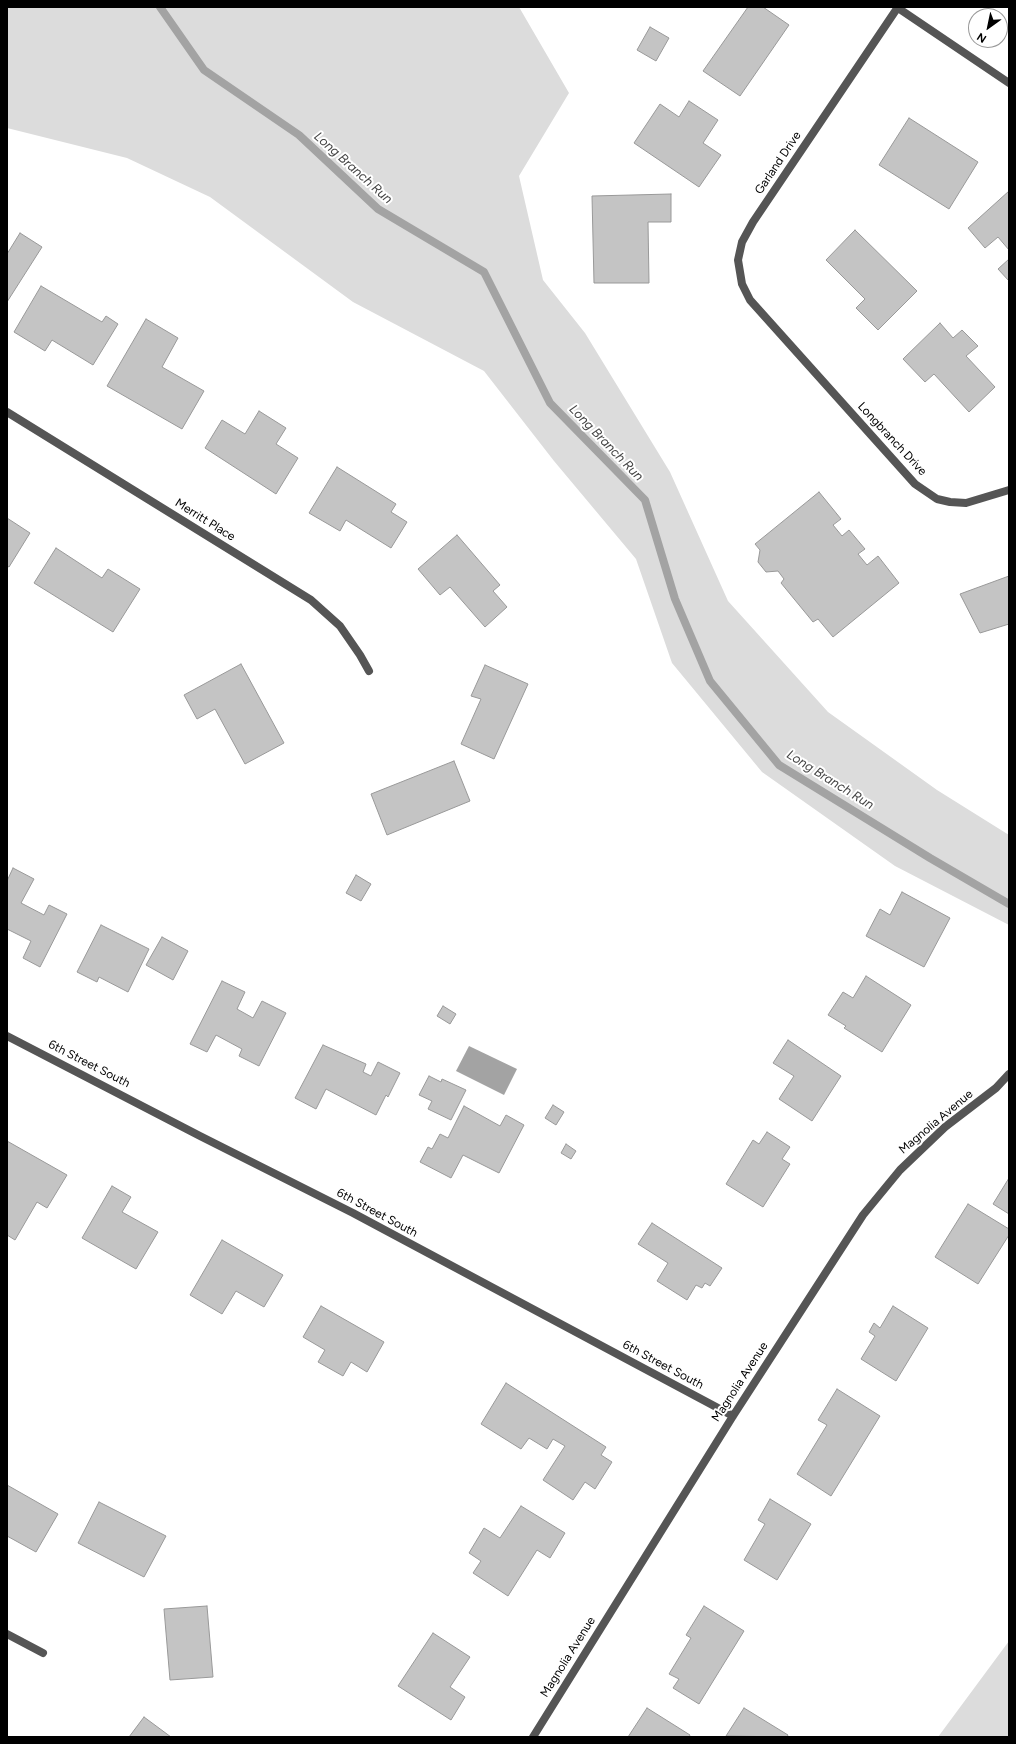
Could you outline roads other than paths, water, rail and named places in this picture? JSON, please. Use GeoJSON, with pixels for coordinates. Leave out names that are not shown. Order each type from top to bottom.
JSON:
{"type":"FeatureCollection","features":[{"type":"Feature","properties":{"kind":"street"},"geometry":{"type":"LineString","coordinates":[[898,7],[1009,83]]}},
{"type":"Feature","properties":{"kind":"street","name":"Garland Drive"},"geometry":{"type":"LineString","coordinates":[[783,337],[750,300],[742,284],[738,260],[742,242],[753,222],[898,7]]}},
{"type":"Feature","properties":{"kind":"street","name":"Longbranch Drive"},"geometry":{"type":"LineString","coordinates":[[783,337],[915,484],[937,499],[966,503],[1009,490]]}},
{"type":"Feature","properties":{"kind":"street","name":"Merritt Place"},"geometry":{"type":"LineString","coordinates":[[7,412],[312,600],[340,626],[360,654],[369,671]]}},
{"type":"Feature","properties":{"kind":"street","name":"6th Street South"},"geometry":{"type":"LineString","coordinates":[[7,1036],[353,1213],[733,1416]]}},
{"type":"Feature","properties":{"kind":"street","name":"Magnolia Avenue"},"geometry":{"type":"LineString","coordinates":[[532,1737],[733,1416],[863,1215],[900,1170],[945,1127],[996,1088],[1009,1074]]}},
{"type":"Feature","properties":{"kind":"street"},"geometry":{"type":"LineString","coordinates":[[7,1634],[43,1653]]}},
{"type":"Feature","properties":{"kind":"waterway","name":"Long Branch Run"},"geometry":{"type":"LineString","coordinates":[[160,7],[204,70],[299,135],[378,209],[484,272],[550,403],[645,500],[675,599],[710,681],[779,765],[930,858],[1009,904]]}}]}
